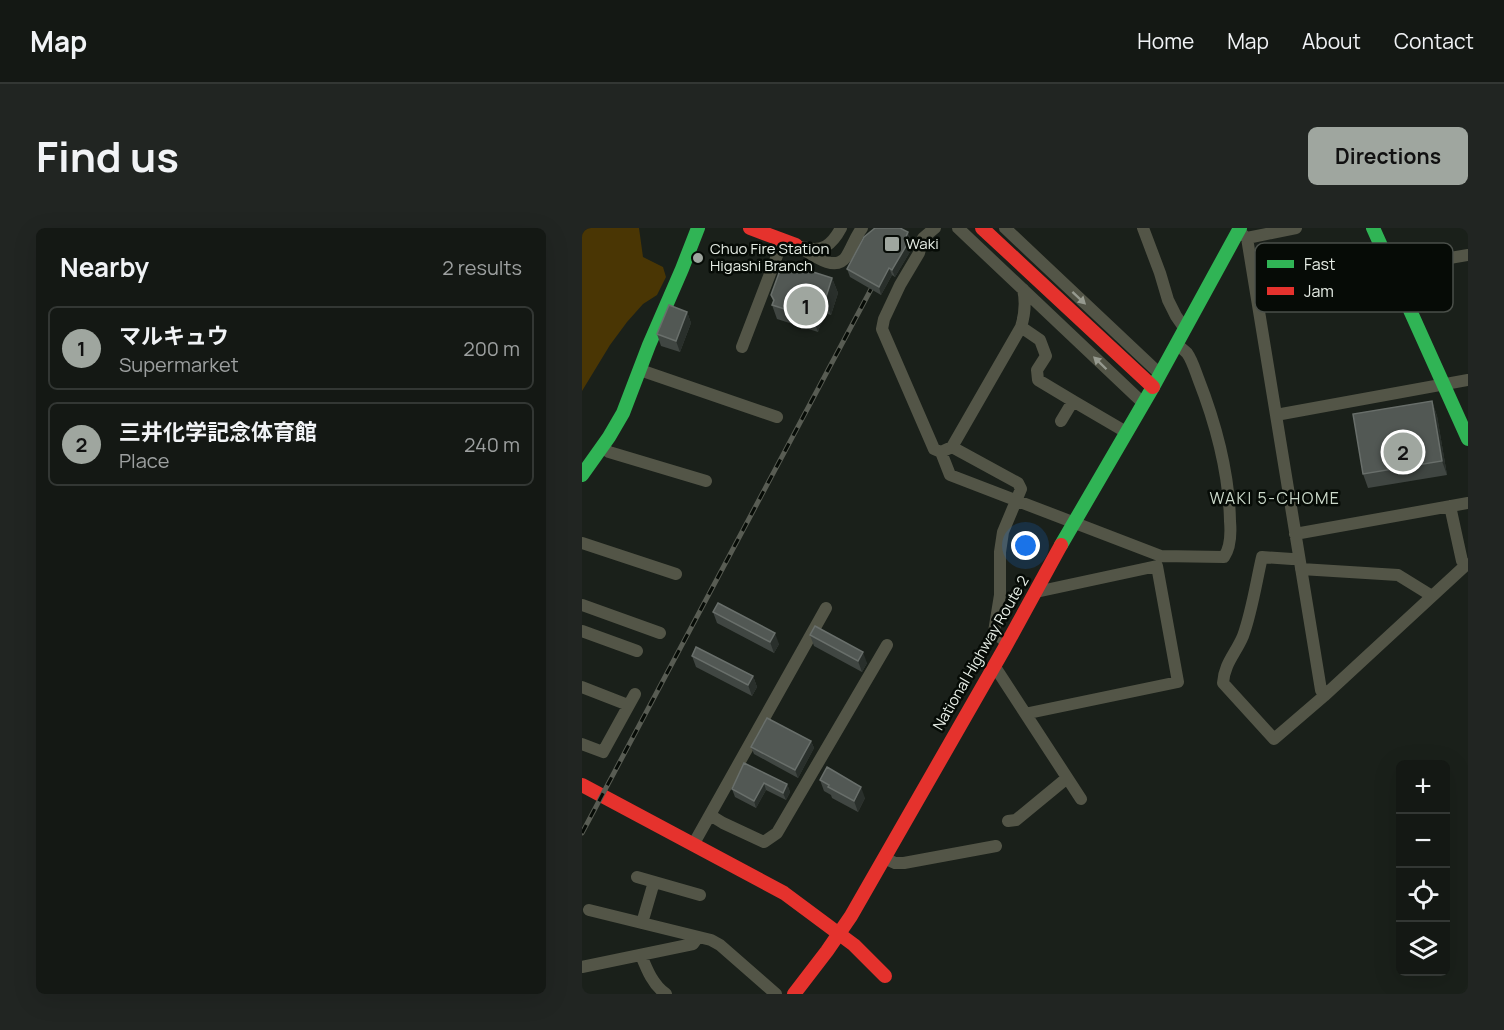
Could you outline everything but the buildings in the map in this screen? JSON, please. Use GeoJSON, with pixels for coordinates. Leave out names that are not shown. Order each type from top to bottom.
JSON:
{"type":"FeatureCollection","features":[{"type":"Feature","properties":{"kind":"main road"},"geometry":{"type":"LineString","coordinates":[[582,475],[622,415],[654,333],[691,251],[698,228]]}},
{"type":"Feature","properties":{"kind":"main road"},"geometry":{"type":"LineString","coordinates":[[750,228],[789,242]]}},
{"type":"Feature","properties":{"kind":"main road"},"geometry":{"type":"LineString","coordinates":[[982,228],[1153,387]]}},
{"type":"Feature","properties":{"kind":"main road"},"geometry":{"type":"LineString","coordinates":[[1373,228],[1380,243]]}},
{"type":"Feature","properties":{"kind":"main road","name":"National Highway Route 2"},"geometry":{"type":"LineString","coordinates":[[794,994],[851,916],[1073,523],[1242,232]]}},
{"type":"Feature","properties":{"kind":"main road"},"geometry":{"type":"LineString","coordinates":[[1411,312],[1468,439]]}},
{"type":"Feature","properties":{"kind":"main road"},"geometry":{"type":"LineString","coordinates":[[582,785],[784,893],[854,945],[885,976]]}},
{"type":"Feature","properties":{"kind":"street"},"geometry":{"type":"LineString","coordinates":[[789,242],[820,249],[827,246],[841,228]]}},
{"type":"Feature","properties":{"kind":"street"},"geometry":{"type":"LineString","coordinates":[[789,242],[812,255],[835,264],[846,256],[862,228]]}},
{"type":"Feature","properties":{"kind":"street"},"geometry":{"type":"LineString","coordinates":[[935,228],[923,238],[919,253],[900,285],[884,319],[882,329],[934,448],[946,449],[1018,483],[1021,489],[1004,532],[1000,552],[1000,595],[994,632],[1007,643]]}},
{"type":"Feature","properties":{"kind":"street"},"geometry":{"type":"LineString","coordinates":[[959,228],[1143,403]]}},
{"type":"Feature","properties":{"kind":"street"},"geometry":{"type":"LineString","coordinates":[[1005,228],[1160,374]]}},
{"type":"Feature","properties":{"kind":"street"},"geometry":{"type":"LineString","coordinates":[[1143,228],[1168,300],[1185,329]]}},
{"type":"Feature","properties":{"kind":"street"},"geometry":{"type":"LineString","coordinates":[[1255,302],[1242,232],[1296,228]]}},
{"type":"Feature","properties":{"kind":"street"},"geometry":{"type":"LineString","coordinates":[[742,347],[789,242]]}},
{"type":"Feature","properties":{"kind":"street"},"geometry":{"type":"LineString","coordinates":[[1453,258],[1468,255]]}},
{"type":"Feature","properties":{"kind":"street"},"geometry":{"type":"LineString","coordinates":[[1023,289],[1025,300],[1021,327],[946,449],[950,475],[1161,556],[1224,557],[1231,534],[1227,476],[1217,432],[1190,358],[1176,344]]}},
{"type":"Feature","properties":{"kind":"street"},"geometry":{"type":"LineString","coordinates":[[1257,312],[1321,690],[1324,696]]}},
{"type":"Feature","properties":{"kind":"street"},"geometry":{"type":"LineString","coordinates":[[1021,327],[1040,340],[1046,356],[1037,370],[1038,380],[1126,432]]}},
{"type":"Feature","properties":{"kind":"street"},"geometry":{"type":"LineString","coordinates":[[640,370],[777,417]]}},
{"type":"Feature","properties":{"kind":"street"},"geometry":{"type":"LineString","coordinates":[[1276,415],[1468,380]]}},
{"type":"Feature","properties":{"kind":"street"},"geometry":{"type":"LineString","coordinates":[[1062,422],[1072,401]]}},
{"type":"Feature","properties":{"kind":"street"},"geometry":{"type":"LineString","coordinates":[[602,447],[609,452],[706,481]]}},
{"type":"Feature","properties":{"kind":"street"},"geometry":{"type":"LineString","coordinates":[[1295,534],[1468,503]]}},
{"type":"Feature","properties":{"kind":"street"},"geometry":{"type":"LineString","coordinates":[[1431,596],[1398,575],[1262,557],[1242,638],[1223,672],[1223,683],[1274,739],[1466,565],[1462,561],[1449,506]]}},
{"type":"Feature","properties":{"kind":"street"},"geometry":{"type":"LineString","coordinates":[[582,543],[676,574]]}},
{"type":"Feature","properties":{"kind":"street"},"geometry":{"type":"LineString","coordinates":[[1027,715],[1178,682],[1157,566],[1036,592]]}},
{"type":"Feature","properties":{"kind":"street"},"geometry":{"type":"LineString","coordinates":[[582,604],[660,633]]}},
{"type":"Feature","properties":{"kind":"street"},"geometry":{"type":"LineString","coordinates":[[693,845],[826,608]]}},
{"type":"Feature","properties":{"kind":"street"},"geometry":{"type":"LineString","coordinates":[[582,631],[637,651]]}},
{"type":"Feature","properties":{"kind":"street"},"geometry":{"type":"LineString","coordinates":[[710,815],[723,824],[764,842],[777,833],[887,645]]}},
{"type":"Feature","properties":{"kind":"street"},"geometry":{"type":"LineString","coordinates":[[993,667],[1081,799]]}},
{"type":"Feature","properties":{"kind":"street"},"geometry":{"type":"LineString","coordinates":[[582,687],[632,700],[603,752],[582,744]]}},
{"type":"Feature","properties":{"kind":"street"},"geometry":{"type":"LineString","coordinates":[[1008,821],[1016,820],[1067,778]]}},
{"type":"Feature","properties":{"kind":"street"},"geometry":{"type":"LineString","coordinates":[[884,858],[895,863],[904,863],[996,846]]}},
{"type":"Feature","properties":{"kind":"street"},"geometry":{"type":"LineString","coordinates":[[637,877],[700,895]]}},
{"type":"Feature","properties":{"kind":"street"},"geometry":{"type":"LineString","coordinates":[[642,923],[654,882]]}},
{"type":"Feature","properties":{"kind":"street"},"geometry":{"type":"LineString","coordinates":[[589,910],[711,940],[720,945],[776,994]]}},
{"type":"Feature","properties":{"kind":"street"},"geometry":{"type":"LineString","coordinates":[[582,967],[693,944],[698,937]]}},
{"type":"Feature","properties":{"kind":"street"},"geometry":{"type":"LineString","coordinates":[[641,955],[646,969],[659,989],[666,994]]}},
{"type":"Feature","properties":{"kind":"shaded area"},"geometry":{"type":"Polygon","coordinates":[[[582,228],[639,228],[643,257],[663,267],[666,277],[657,295],[643,304],[610,345],[582,391],[582,228]]]}},
{"type":"Feature","properties":{"kind":"railway"},"geometry":{"type":"LineString","coordinates":[[582,833],[878,276]]}},
{"type":"Feature","properties":{"kind":"traffic: fast"},"geometry":{"type":"LineString","coordinates":[[582,475],[623,413],[698,228]]}},
{"type":"Feature","properties":{"kind":"traffic: fast"},"geometry":{"type":"LineString","coordinates":[[1061,545],[1153,387],[1240,228]]}},
{"type":"Feature","properties":{"kind":"traffic: fast"},"geometry":{"type":"LineString","coordinates":[[1373,228],[1380,243]]}},
{"type":"Feature","properties":{"kind":"traffic: fast"},"geometry":{"type":"LineString","coordinates":[[1411,312],[1468,439]]}},
{"type":"Feature","properties":{"kind":"traffic: jam"},"geometry":{"type":"LineString","coordinates":[[750,228],[796,245]]}},
{"type":"Feature","properties":{"kind":"traffic: jam"},"geometry":{"type":"LineString","coordinates":[[982,228],[1153,387]]}},
{"type":"Feature","properties":{"kind":"traffic: jam"},"geometry":{"type":"LineString","coordinates":[[794,994],[851,916],[1061,545]]}},
{"type":"Feature","properties":{"kind":"traffic: jam"},"geometry":{"type":"LineString","coordinates":[[582,785],[784,893],[854,945],[885,976]]}},
{"type":"Feature","properties":{"kind":"place","name":"Waki"},"geometry":{"type":"Point","coordinates":[892,244]}},
{"type":"Feature","properties":{"kind":"place","name":"Chuo Fire Station Higashi Branch"},"geometry":{"type":"Point","coordinates":[698,258]}},
{"type":"Feature","properties":{"kind":"place","name":"マルキュウ"},"geometry":{"type":"Point","coordinates":[806,306]}},
{"type":"Feature","properties":{"kind":"place","name":"三井化学記念体育館"},"geometry":{"type":"Point","coordinates":[1403,452]}},
{"type":"Feature","properties":{"kind":"district","name":"WAKI 5-CHOME"},"geometry":{"type":"Point","coordinates":[1275,498]}}]}
